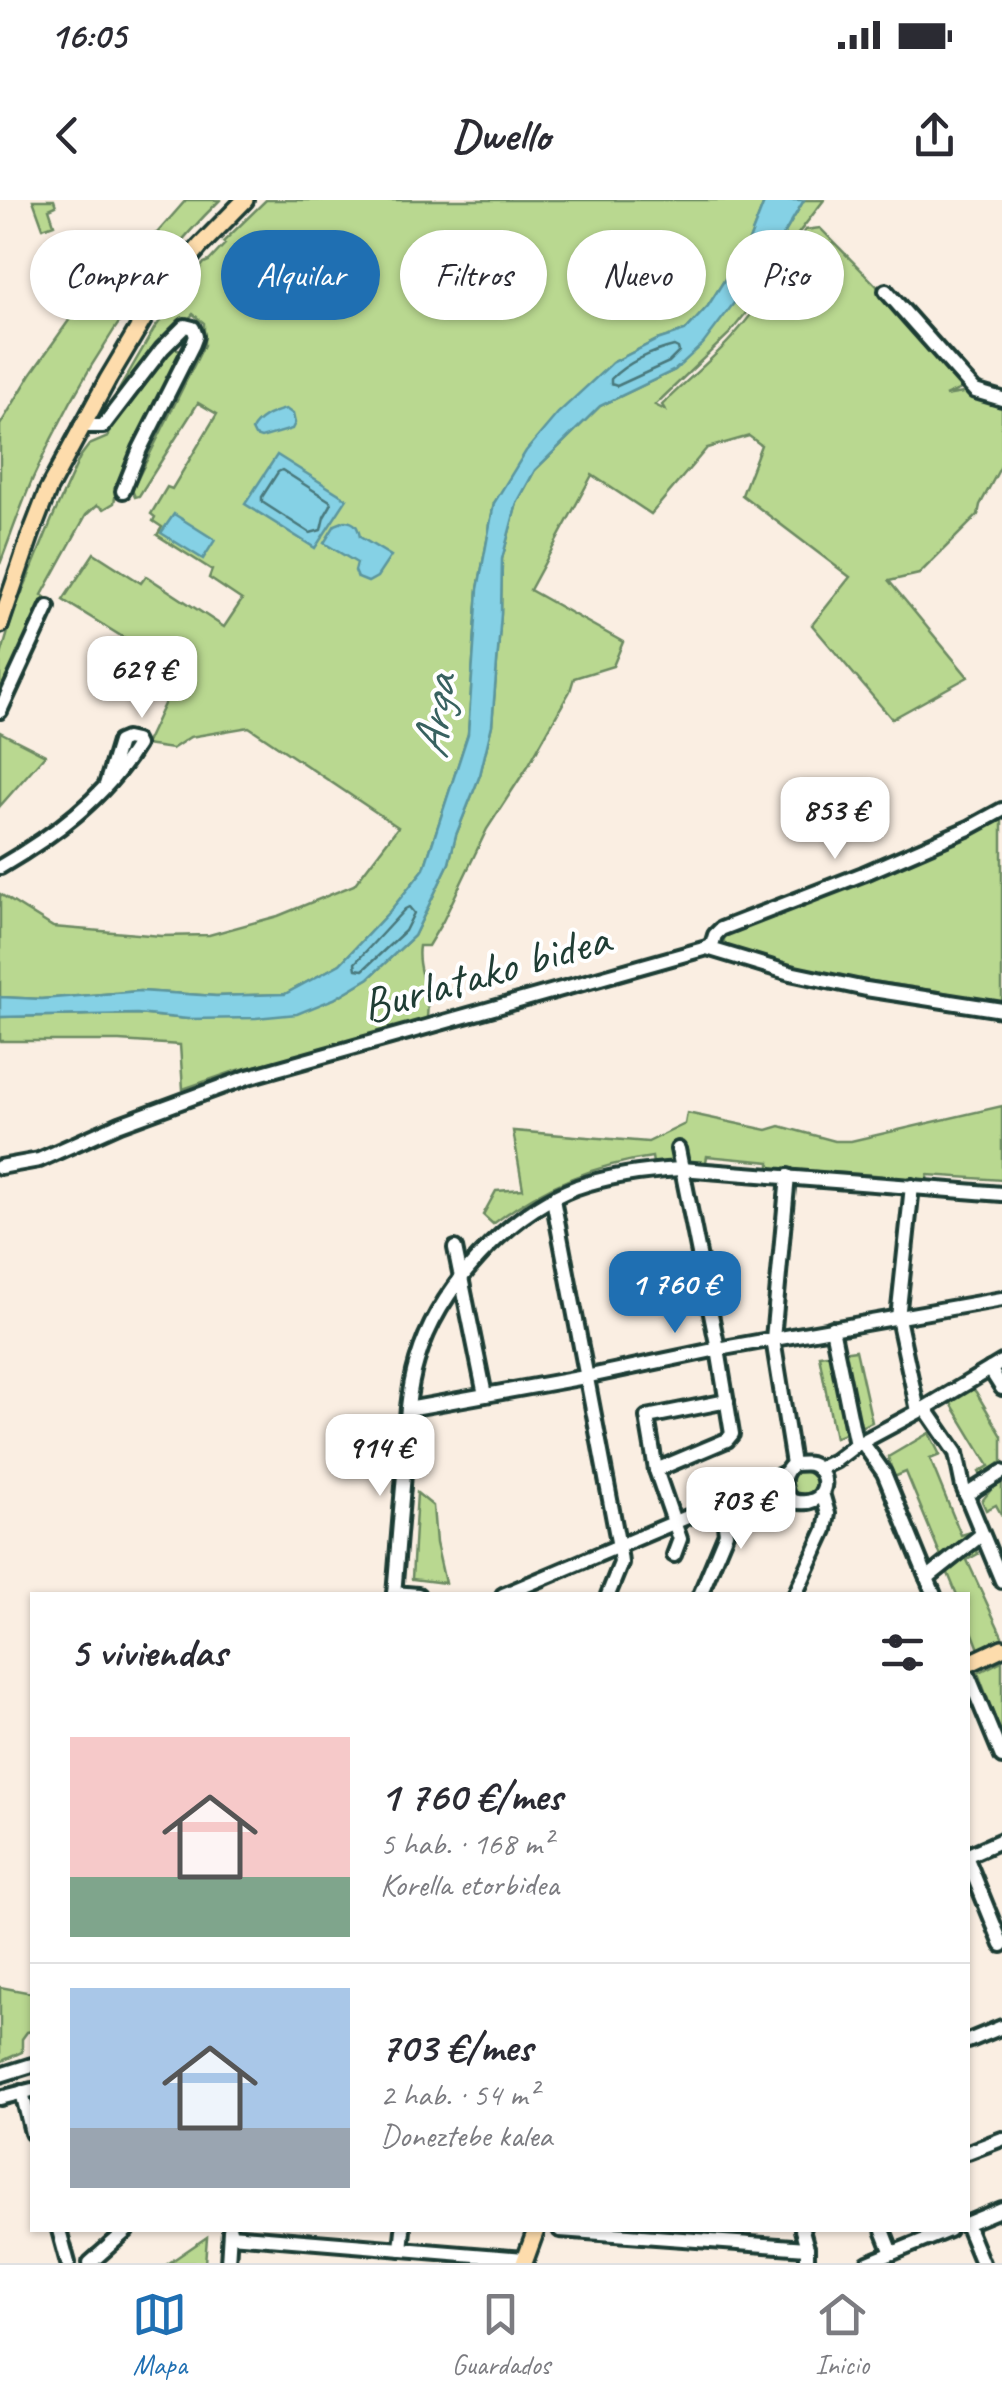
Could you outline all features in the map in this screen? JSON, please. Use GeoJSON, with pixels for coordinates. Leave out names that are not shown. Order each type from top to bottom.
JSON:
{"type":"FeatureCollection","features":[{"type":"Feature","properties":{"kind":"main road"},"geometry":{"type":"LineString","coordinates":[[0,594],[47,471],[128,325],[190,241],[232,200]]}},
{"type":"Feature","properties":{"kind":"main road"},"geometry":{"type":"LineString","coordinates":[[0,624],[40,510],[81,426],[149,310],[200,246],[245,200]]}},
{"type":"Feature","properties":{"kind":"main road"},"geometry":{"type":"LineString","coordinates":[[970,1663],[1002,1648]]}},
{"type":"Feature","properties":{"kind":"main road"},"geometry":{"type":"LineString","coordinates":[[524,2261],[535,2232]]}},
{"type":"Feature","properties":{"kind":"street"},"geometry":{"type":"LineString","coordinates":[[886,292],[975,391],[1002,399]]}},
{"type":"Feature","properties":{"kind":"street"},"geometry":{"type":"LineString","coordinates":[[81,426],[99,427],[107,422],[185,326],[193,328],[196,336],[123,491]]}},
{"type":"Feature","properties":{"kind":"street"},"geometry":{"type":"LineString","coordinates":[[0,710],[48,607]]}},
{"type":"Feature","properties":{"kind":"street"},"geometry":{"type":"LineString","coordinates":[[0,867],[84,808],[106,784]]}},
{"type":"Feature","properties":{"kind":"street"},"geometry":{"type":"LineString","coordinates":[[707,948],[721,929],[863,874],[1002,810]]}},
{"type":"Feature","properties":{"kind":"street"},"geometry":{"type":"LineString","coordinates":[[707,948],[790,973],[1002,1010]]}},
{"type":"Feature","properties":{"kind":"street","name":"Burlatako bidea"},"geometry":{"type":"LineString","coordinates":[[0,1167],[39,1160],[120,1124],[248,1077],[707,948]]}},
{"type":"Feature","properties":{"kind":"street"},"geometry":{"type":"LineString","coordinates":[[656,1470],[727,1440],[732,1434],[678,1149]]}},
{"type":"Feature","properties":{"kind":"street"},"geometry":{"type":"LineString","coordinates":[[394,1592],[408,1408],[416,1362],[433,1320],[462,1276],[486,1246],[518,1222],[574,1188],[644,1171],[681,1169],[1002,1194]]}},
{"type":"Feature","properties":{"kind":"street"},"geometry":{"type":"LineString","coordinates":[[786,1496],[783,1480],[789,1469],[773,1339],[788,1176]]}},
{"type":"Feature","properties":{"kind":"street"},"geometry":{"type":"LineString","coordinates":[[912,1186],[898,1318],[922,1410],[956,1453],[966,1495],[1002,1581]]}},
{"type":"Feature","properties":{"kind":"street"},"geometry":{"type":"LineString","coordinates":[[554,1199],[621,1563],[609,1592]]}},
{"type":"Feature","properties":{"kind":"street"},"geometry":{"type":"LineString","coordinates":[[456,1248],[485,1395]]}},
{"type":"Feature","properties":{"kind":"street"},"geometry":{"type":"LineString","coordinates":[[408,1408],[1002,1298]]}},
{"type":"Feature","properties":{"kind":"street"},"geometry":{"type":"LineString","coordinates":[[832,1328],[859,1444],[884,1473],[933,1592]]}},
{"type":"Feature","properties":{"kind":"street"},"geometry":{"type":"LineString","coordinates":[[749,1491],[767,1489],[800,1504],[819,1486],[834,1462],[859,1444],[996,1365],[1002,1388]]}},
{"type":"Feature","properties":{"kind":"street"},"geometry":{"type":"LineString","coordinates":[[674,1555],[680,1538],[656,1470],[647,1417],[727,1402]]}},
{"type":"Feature","properties":{"kind":"street"},"geometry":{"type":"LineString","coordinates":[[513,1592],[749,1491],[789,1469],[812,1464],[819,1486],[822,1525],[797,1592]]}},
{"type":"Feature","properties":{"kind":"street"},"geometry":{"type":"LineString","coordinates":[[966,1495],[1002,1472]]}},
{"type":"Feature","properties":{"kind":"street"},"geometry":{"type":"LineString","coordinates":[[701,1592],[726,1533],[722,1502]]}},
{"type":"Feature","properties":{"kind":"street"},"geometry":{"type":"LineString","coordinates":[[927,1578],[981,1536]]}},
{"type":"Feature","properties":{"kind":"street"},"geometry":{"type":"LineString","coordinates":[[970,1680],[1002,1757]]}},
{"type":"Feature","properties":{"kind":"street"},"geometry":{"type":"LineString","coordinates":[[970,1857],[1002,1840]]}},
{"type":"Feature","properties":{"kind":"street"},"geometry":{"type":"LineString","coordinates":[[970,1863],[1002,1944]]}},
{"type":"Feature","properties":{"kind":"street"},"geometry":{"type":"LineString","coordinates":[[970,2038],[1002,2026]]}},
{"type":"Feature","properties":{"kind":"street"},"geometry":{"type":"LineString","coordinates":[[0,2075],[30,2067]]}},
{"type":"Feature","properties":{"kind":"street"},"geometry":{"type":"LineString","coordinates":[[0,2098],[27,2091],[30,2116]]}},
{"type":"Feature","properties":{"kind":"street"},"geometry":{"type":"LineString","coordinates":[[970,2151],[1002,2139]]}},
{"type":"Feature","properties":{"kind":"street"},"geometry":{"type":"LineString","coordinates":[[970,2225],[1002,2209]]}},
{"type":"Feature","properties":{"kind":"street"},"geometry":{"type":"LineString","coordinates":[[970,2231],[982,2263]]}},
{"type":"Feature","properties":{"kind":"street"},"geometry":{"type":"LineString","coordinates":[[60,2232],[68,2263]]}},
{"type":"Feature","properties":{"kind":"street"},"geometry":{"type":"LineString","coordinates":[[228,2263],[230,2232],[524,2261]]}},
{"type":"Feature","properties":{"kind":"street"},"geometry":{"type":"LineString","coordinates":[[401,2249],[403,2232]]}},
{"type":"Feature","properties":{"kind":"street"},"geometry":{"type":"LineString","coordinates":[[579,2232],[807,2256]]}},
{"type":"Feature","properties":{"kind":"street"},"geometry":{"type":"LineString","coordinates":[[883,2232],[892,2253]]}},
{"type":"Feature","properties":{"kind":"street"},"geometry":{"type":"LineString","coordinates":[[868,2263],[944,2232]]}},
{"type":"Feature","properties":{"kind":"street"},"geometry":{"type":"LineString","coordinates":[[90,2263],[111,2235]]}},
{"type":"Feature","properties":{"kind":"street"},"geometry":{"type":"LineString","coordinates":[[372,2263],[373,2247]]}},
{"type":"Feature","properties":{"kind":"green space"},"geometry":{"type":"Polygon","coordinates":[[[33,200],[54,200],[56,206],[49,209],[54,224],[43,228],[33,200]]]}},
{"type":"Feature","properties":{"kind":"green space"},"geometry":{"type":"Polygon","coordinates":[[[186,200],[220,200],[191,230],[160,230],[186,200]]]}},
{"type":"Feature","properties":{"kind":"green space"},"geometry":{"type":"Polygon","coordinates":[[[266,200],[765,200],[753,230],[726,230],[726,277],[706,308],[706,230],[567,230],[567,320],[695,320],[685,331],[612,363],[494,503],[478,589],[468,734],[424,869],[340,964],[285,994],[216,996],[140,991],[41,999],[0,997],[0,894],[53,927],[161,936],[209,935],[278,916],[354,885],[398,827],[249,727],[190,737],[172,749],[145,745],[179,672],[63,600],[94,553],[141,583],[146,576],[224,627],[242,600],[209,578],[212,570],[157,535],[162,527],[151,514],[167,487],[172,489],[217,414],[198,403],[139,496],[135,497],[132,490],[204,345],[204,323],[200,320],[204,263],[221,248],[221,320],[380,320],[380,230],[235,230],[266,200]]]}},
{"type":"Feature","properties":{"kind":"green space"},"geometry":{"type":"Polygon","coordinates":[[[804,200],[824,200],[801,230],[786,230],[804,200]]]}},
{"type":"Feature","properties":{"kind":"green space"},"geometry":{"type":"Polygon","coordinates":[[[844,253],[960,378],[961,389],[945,396],[975,391],[1002,399],[1002,464],[978,515],[919,574],[889,581],[968,677],[892,719],[812,625],[850,577],[742,495],[761,445],[749,436],[707,448],[651,514],[592,475],[530,590],[623,642],[613,666],[574,678],[528,766],[487,829],[443,921],[428,946],[419,946],[426,1022],[235,1071],[183,1089],[180,1045],[0,1041],[0,1017],[137,1014],[188,1019],[334,999],[369,978],[414,936],[449,863],[480,775],[492,725],[502,559],[517,503],[535,470],[600,406],[675,370],[726,311],[726,320],[740,320],[655,405],[665,410],[662,405],[718,353],[746,320],[844,320],[844,253]]]}},
{"type":"Feature","properties":{"kind":"green space"},"geometry":{"type":"Polygon","coordinates":[[[69,320],[121,320],[51,440],[0,564],[0,425],[69,320]]]}},
{"type":"Feature","properties":{"kind":"green space"},"geometry":{"type":"Polygon","coordinates":[[[161,320],[188,320],[105,414],[161,320]]]}},
{"type":"Feature","properties":{"kind":"green space"},"geometry":{"type":"Polygon","coordinates":[[[174,348],[181,350],[181,354],[133,447],[114,503],[104,509],[97,505],[86,515],[42,595],[49,600],[48,607],[0,712],[0,659],[14,612],[80,457],[89,445],[108,437],[108,429],[157,363],[174,348]]]}},
{"type":"Feature","properties":{"kind":"green space"},"geometry":{"type":"Polygon","coordinates":[[[0,732],[45,755],[0,806],[0,732]]]}},
{"type":"Feature","properties":{"kind":"green space"},"geometry":{"type":"Polygon","coordinates":[[[1002,818],[1002,1004],[795,969],[724,946],[724,935],[1002,818]]]}},
{"type":"Feature","properties":{"kind":"green space"},"geometry":{"type":"Polygon","coordinates":[[[1002,1106],[1002,1180],[928,1175],[926,1181],[770,1168],[770,1162],[707,1156],[706,1162],[653,1163],[652,1157],[568,1180],[493,1224],[483,1215],[496,1191],[523,1189],[513,1131],[648,1142],[685,1124],[687,1113],[767,1130],[780,1126],[835,1141],[851,1141],[1002,1106]]]}},
{"type":"Feature","properties":{"kind":"green space"},"geometry":{"type":"Polygon","coordinates":[[[856,1350],[872,1422],[835,1438],[819,1355],[856,1350]]]}},
{"type":"Feature","properties":{"kind":"green space"},"geometry":{"type":"Polygon","coordinates":[[[972,1388],[1002,1436],[1002,1516],[996,1505],[986,1510],[982,1501],[990,1491],[979,1472],[989,1466],[949,1400],[972,1388]]]}},
{"type":"Feature","properties":{"kind":"green space"},"geometry":{"type":"Polygon","coordinates":[[[929,1433],[940,1455],[930,1459],[961,1535],[971,1532],[978,1554],[967,1560],[1002,1638],[979,1649],[970,1626],[970,1592],[956,1592],[906,1472],[894,1477],[888,1457],[929,1433]]]}},
{"type":"Feature","properties":{"kind":"green space"},"geometry":{"type":"Polygon","coordinates":[[[803,1470],[813,1474],[817,1484],[813,1494],[803,1498],[793,1494],[789,1484],[793,1474],[803,1470]]]}},
{"type":"Feature","properties":{"kind":"green space"},"geometry":{"type":"Polygon","coordinates":[[[417,1493],[433,1506],[445,1583],[412,1579],[417,1493]]]}},
{"type":"Feature","properties":{"kind":"green space"},"geometry":{"type":"Polygon","coordinates":[[[1002,1661],[1002,1737],[978,1673],[1002,1661]]]}},
{"type":"Feature","properties":{"kind":"green space"},"geometry":{"type":"Polygon","coordinates":[[[0,1987],[30,1993],[30,2031],[22,2039],[22,2052],[0,2062],[0,1987]]]}},
{"type":"Feature","properties":{"kind":"green space"},"geometry":{"type":"Polygon","coordinates":[[[207,2237],[205,2263],[169,2263],[207,2237]]]}},
{"type":"Feature","properties":{"kind":"water","name":"Arga"},"geometry":{"type":"Polygon","coordinates":[[[765,200],[804,200],[786,230],[753,230],[765,200]]]}},
{"type":"Feature","properties":{"kind":"water","name":"Arga"},"geometry":{"type":"Polygon","coordinates":[[[726,277],[726,314],[703,344],[675,370],[600,406],[535,470],[517,503],[502,559],[492,725],[480,775],[449,863],[414,936],[369,978],[334,999],[297,1014],[188,1019],[137,1014],[0,1017],[0,997],[41,999],[140,991],[216,996],[285,994],[340,964],[424,869],[468,734],[478,589],[494,503],[526,451],[558,413],[612,363],[685,331],[695,320],[706,320],[708,306],[726,277]]]}},
{"type":"Feature","properties":{"kind":"water"},"geometry":{"type":"Polygon","coordinates":[[[286,409],[293,414],[292,429],[261,438],[255,436],[252,430],[258,422],[286,409]]]}},
{"type":"Feature","properties":{"kind":"water"},"geometry":{"type":"Polygon","coordinates":[[[277,455],[347,499],[315,548],[245,504],[277,455]]]}},
{"type":"Feature","properties":{"kind":"water"},"geometry":{"type":"Polygon","coordinates":[[[174,514],[215,540],[203,559],[161,533],[174,514]]]}},
{"type":"Feature","properties":{"kind":"water"},"geometry":{"type":"Polygon","coordinates":[[[345,521],[356,526],[360,537],[391,556],[377,577],[368,582],[358,578],[357,563],[324,543],[335,525],[345,521]]]}}]}
